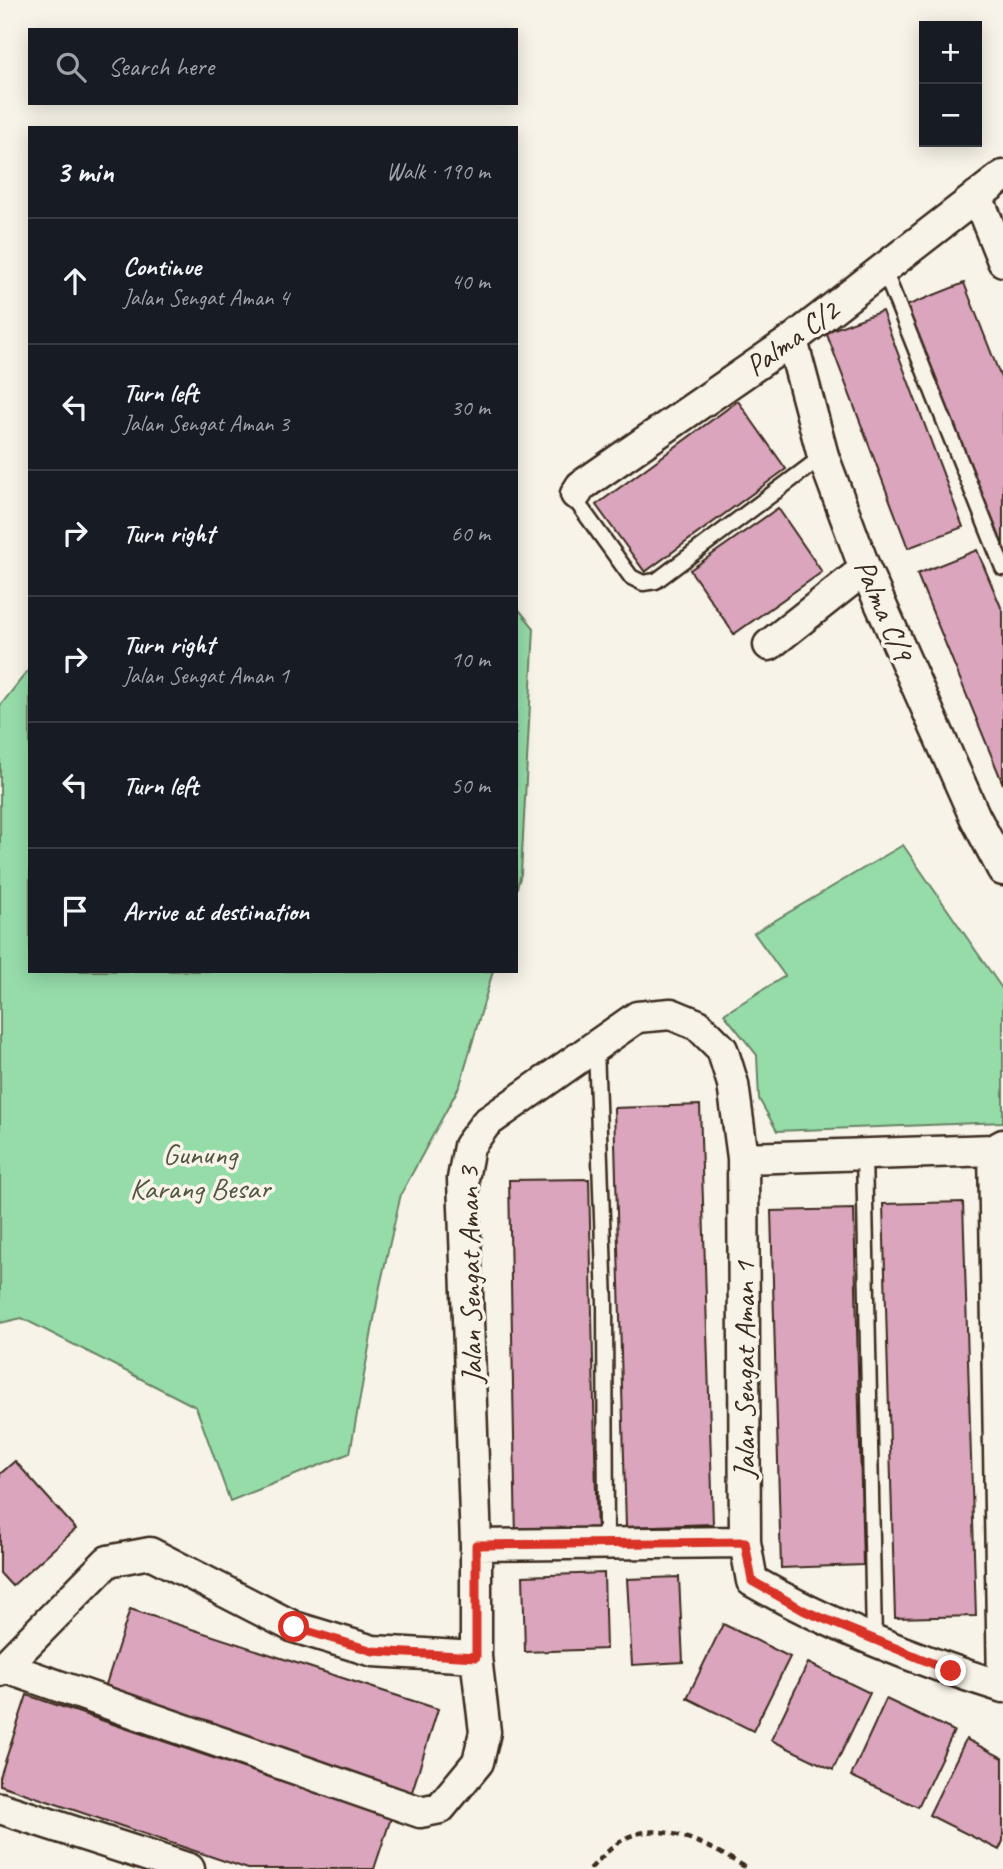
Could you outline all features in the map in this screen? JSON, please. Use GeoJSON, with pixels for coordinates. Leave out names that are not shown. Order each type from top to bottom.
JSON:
{"type":"FeatureCollection","features":[{"type":"Feature","properties":{"kind":"street","name":"Palma C/2"},"geometry":{"type":"LineString","coordinates":[[576,494],[581,486],[792,340],[1003,176]]}},
{"type":"Feature","properties":{"kind":"street"},"geometry":{"type":"LineString","coordinates":[[977,196],[1003,261]]}},
{"type":"Feature","properties":{"kind":"street","name":"Palma C/9"},"geometry":{"type":"LineString","coordinates":[[792,340],[823,456],[865,569],[975,817],[1003,870]]}},
{"type":"Feature","properties":{"kind":"street"},"geometry":{"type":"LineString","coordinates":[[769,645],[865,569]]}},
{"type":"Feature","properties":{"kind":"street","name":"Jalan Sengat Aman 3"},"geometry":{"type":"LineString","coordinates":[[2,1669],[420,1812],[440,1808],[478,1762],[485,1732],[476,1657],[476,1545],[463,1180],[469,1146],[486,1123],[637,1017],[671,1014],[698,1025],[722,1049],[733,1084],[743,1158]]}},
{"type":"Feature","properties":{"kind":"street"},"geometry":{"type":"LineString","coordinates":[[743,1158],[998,1148],[1003,1687],[951,1671],[874,1639]]}},
{"type":"Feature","properties":{"kind":"street","name":"Jalan Sengat Aman 1"},"geometry":{"type":"LineString","coordinates":[[743,1158],[745,1542],[752,1581],[805,1611],[874,1639]]}},
{"type":"Feature","properties":{"kind":"street"},"geometry":{"type":"LineString","coordinates":[[476,1545],[745,1542]]}},
{"type":"Feature","properties":{"kind":"street"},"geometry":{"type":"LineString","coordinates":[[2,1669],[108,1561],[150,1553],[294,1627],[373,1651],[476,1657]]}},
{"type":"Feature","properties":{"kind":"street"},"geometry":{"type":"LineString","coordinates":[[0,1808],[190,1869]]}},
{"type":"Feature","properties":{"kind":"lane"},"geometry":{"type":"LineString","coordinates":[[884,270],[1003,568]]}},
{"type":"Feature","properties":{"kind":"lane"},"geometry":{"type":"LineString","coordinates":[[576,494],[576,501],[631,577],[643,583],[656,581],[823,456]]}},
{"type":"Feature","properties":{"kind":"lane"},"geometry":{"type":"LineString","coordinates":[[596,1046],[605,1303],[606,1543]]}},
{"type":"Feature","properties":{"kind":"lane"},"geometry":{"type":"LineString","coordinates":[[864,1153],[874,1639]]}},
{"type":"Feature","properties":{"kind":"path"},"geometry":{"type":"LineString","coordinates":[[590,1869],[619,1841],[640,1833],[670,1832],[705,1844],[749,1869]]}},
{"type":"Feature","properties":{"kind":"green space"},"geometry":{"type":"Polygon","coordinates":[[[518,608],[534,628],[521,874],[518,884],[518,608]]]}},
{"type":"Feature","properties":{"kind":"green space","name":"Gunung Karang Besar"},"geometry":{"type":"Polygon","coordinates":[[[28,671],[28,973],[492,973],[460,1085],[401,1194],[380,1286],[350,1453],[230,1501],[196,1407],[22,1318],[0,1323],[0,706],[28,671]]]}},
{"type":"Feature","properties":{"kind":"green space"},"geometry":{"type":"Polygon","coordinates":[[[903,845],[1003,990],[1003,1122],[777,1131],[759,1099],[757,1055],[724,1014],[785,976],[754,933],[903,845]]]}},
{"type":"Feature","properties":{"kind":"building"},"geometry":{"type":"Polygon","coordinates":[[[964,283],[1003,383],[1003,556],[906,306],[964,283]]]}},
{"type":"Feature","properties":{"kind":"building"},"geometry":{"type":"Polygon","coordinates":[[[882,311],[963,527],[908,548],[826,332],[882,311]]]}},
{"type":"Feature","properties":{"kind":"building"},"geometry":{"type":"Polygon","coordinates":[[[738,401],[786,469],[645,572],[596,505],[738,401]]]}},
{"type":"Feature","properties":{"kind":"building"},"geometry":{"type":"Polygon","coordinates":[[[778,508],[822,572],[734,634],[690,570],[778,508]]]}},
{"type":"Feature","properties":{"kind":"building"},"geometry":{"type":"Polygon","coordinates":[[[977,550],[1003,612],[1003,784],[917,574],[977,550]]]}},
{"type":"Feature","properties":{"kind":"building"},"geometry":{"type":"Polygon","coordinates":[[[700,1105],[713,1524],[626,1527],[614,1108],[700,1105]]]}},
{"type":"Feature","properties":{"kind":"building"},"geometry":{"type":"Polygon","coordinates":[[[589,1179],[597,1538],[516,1540],[509,1180],[589,1179]]]}},
{"type":"Feature","properties":{"kind":"building"},"geometry":{"type":"Polygon","coordinates":[[[963,1202],[976,1616],[895,1618],[883,1204],[963,1202]]]}},
{"type":"Feature","properties":{"kind":"building"},"geometry":{"type":"Polygon","coordinates":[[[854,1209],[863,1565],[781,1568],[771,1211],[854,1209]]]}},
{"type":"Feature","properties":{"kind":"building"},"geometry":{"type":"Polygon","coordinates":[[[15,1461],[76,1529],[12,1586],[0,1573],[0,1474],[15,1461]]]}},
{"type":"Feature","properties":{"kind":"building"},"geometry":{"type":"Polygon","coordinates":[[[604,1573],[606,1649],[525,1652],[523,1576],[604,1573]]]}},
{"type":"Feature","properties":{"kind":"building"},"geometry":{"type":"Polygon","coordinates":[[[679,1577],[683,1662],[632,1665],[627,1579],[679,1577]]]}},
{"type":"Feature","properties":{"kind":"building"},"geometry":{"type":"Polygon","coordinates":[[[130,1609],[438,1709],[410,1798],[102,1697],[130,1609]]]}},
{"type":"Feature","properties":{"kind":"building"},"geometry":{"type":"Polygon","coordinates":[[[723,1624],[790,1657],[753,1731],[687,1698],[723,1624]]]}},
{"type":"Feature","properties":{"kind":"building"},"geometry":{"type":"Polygon","coordinates":[[[808,1663],[870,1693],[833,1770],[771,1740],[808,1663]]]}},
{"type":"Feature","properties":{"kind":"building"},"geometry":{"type":"Polygon","coordinates":[[[27,1695],[391,1818],[374,1869],[248,1869],[0,1785],[0,1777],[27,1695]]]}},
{"type":"Feature","properties":{"kind":"building"},"geometry":{"type":"Polygon","coordinates":[[[886,1699],[954,1731],[918,1807],[851,1776],[886,1699]]]}},
{"type":"Feature","properties":{"kind":"building"},"geometry":{"type":"Polygon","coordinates":[[[966,1739],[1003,1758],[1003,1841],[999,1850],[929,1815],[966,1739]]]}},
{"type":"Feature","properties":{"kind":"route"},"geometry":{"type":"LineString","coordinates":[[294,1627],[373,1651],[476,1657],[476,1545],[745,1542],[752,1581],[805,1611],[951,1671]]}}]}
